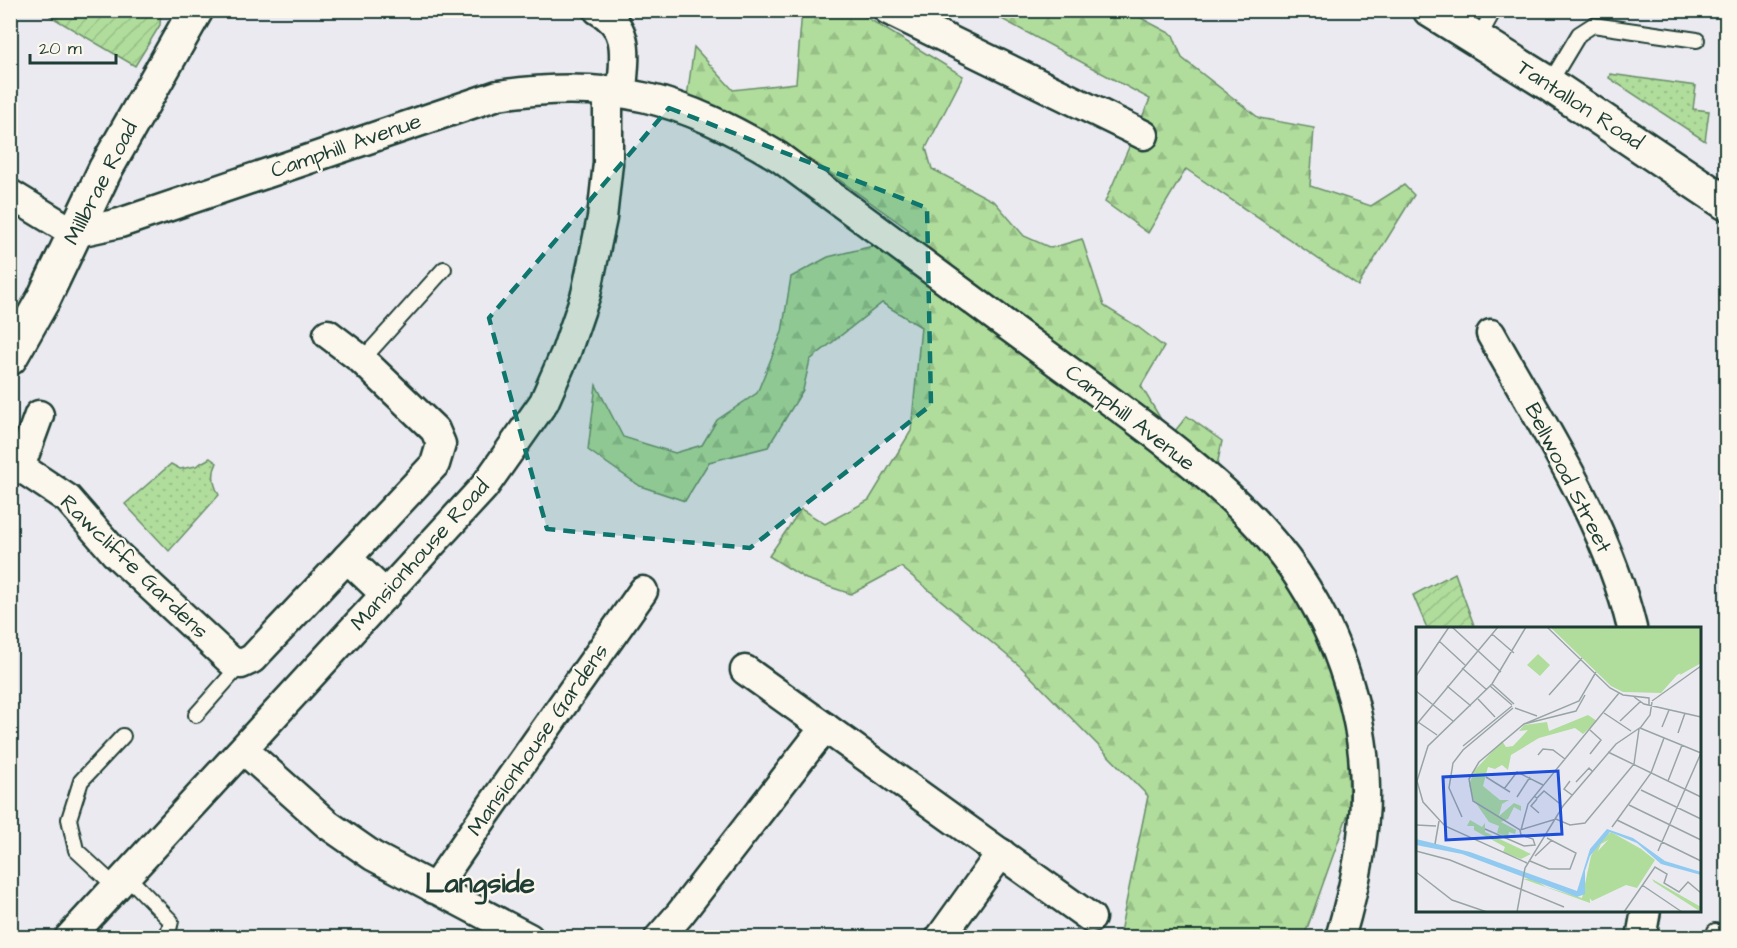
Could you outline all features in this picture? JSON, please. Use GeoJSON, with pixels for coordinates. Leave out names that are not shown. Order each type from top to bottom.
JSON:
{"type":"FeatureCollection","features":[{"type":"Feature","properties":{"kind":"street","name":"Millbrae Road"},"geometry":{"type":"LineString","coordinates":[[10,358],[44,298],[136,114],[196,10]]}},
{"type":"Feature","properties":{"kind":"street"},"geometry":{"type":"LineString","coordinates":[[598,10],[620,27],[624,45],[615,90]]}},
{"type":"Feature","properties":{"kind":"street"},"geometry":{"type":"LineString","coordinates":[[888,10],[1144,135]]}},
{"type":"Feature","properties":{"kind":"street","name":"Tantallon Road"},"geometry":{"type":"LineString","coordinates":[[1430,10],[1549,84],[1726,203]]}},
{"type":"Feature","properties":{"kind":"street","name":"Camphill Avenue"},"geometry":{"type":"LineString","coordinates":[[75,233],[120,223],[498,94],[571,87],[615,90],[693,111],[732,129],[779,157],[1139,422],[1221,489],[1265,533],[1299,576],[1323,621],[1350,687],[1362,745],[1365,789],[1362,828],[1352,897],[1340,938]]}},
{"type":"Feature","properties":{"kind":"street","name":"Mansionhouse Road"},"geometry":{"type":"LineString","coordinates":[[69,938],[484,487],[544,402],[566,352],[586,294],[602,218],[615,90]]}},
{"type":"Feature","properties":{"kind":"street"},"geometry":{"type":"LineString","coordinates":[[10,194],[75,233]]}},
{"type":"Feature","properties":{"kind":"street"},"geometry":{"type":"LineString","coordinates":[[241,664],[252,659],[435,464],[441,444],[435,430],[362,360],[328,334]]}},
{"type":"Feature","properties":{"kind":"street","name":"Bellwood Street"},"geometry":{"type":"LineString","coordinates":[[1491,334],[1581,494],[1613,568],[1632,627]]}},
{"type":"Feature","properties":{"kind":"street","name":"Rawcliffe Gardens"},"geometry":{"type":"LineString","coordinates":[[39,415],[15,469],[68,499],[115,553],[231,661],[241,664]]}},
{"type":"Feature","properties":{"kind":"street"},"geometry":{"type":"LineString","coordinates":[[347,558],[386,595]]}},
{"type":"Feature","properties":{"kind":"street","name":"Mansionhouse Gardens"},"geometry":{"type":"LineString","coordinates":[[434,889],[522,759],[574,692],[643,591]]}},
{"type":"Feature","properties":{"kind":"street"},"geometry":{"type":"LineString","coordinates":[[745,670],[1091,918]]}},
{"type":"Feature","properties":{"kind":"street"},"geometry":{"type":"LineString","coordinates":[[658,938],[681,914],[825,727]]}},
{"type":"Feature","properties":{"kind":"street"},"geometry":{"type":"LineString","coordinates":[[244,750],[327,824],[373,856],[529,938]]}},
{"type":"Feature","properties":{"kind":"street"},"geometry":{"type":"LineString","coordinates":[[940,938],[1001,853]]}},
{"type":"Feature","properties":{"kind":"street"},"geometry":{"type":"LineString","coordinates":[[1641,938],[1646,912]]}},
{"type":"Feature","properties":{"kind":"lane"},"geometry":{"type":"LineString","coordinates":[[1478,39],[1494,10]]}},
{"type":"Feature","properties":{"kind":"lane"},"geometry":{"type":"LineString","coordinates":[[1549,84],[1579,34],[1593,25],[1697,40]]}},
{"type":"Feature","properties":{"kind":"lane"},"geometry":{"type":"LineString","coordinates":[[362,360],[444,269]]}},
{"type":"Feature","properties":{"kind":"lane"},"geometry":{"type":"LineString","coordinates":[[196,715],[241,664]]}},
{"type":"Feature","properties":{"kind":"lane"},"geometry":{"type":"LineString","coordinates":[[123,736],[81,781],[69,819],[76,850],[121,881],[171,921],[167,938]]}},
{"type":"Feature","properties":{"kind":"highlighted area"},"geometry":{"type":"Polygon","coordinates":[[[669,108],[927,208],[931,405],[750,548],[547,529],[489,318],[669,108]]]}},
{"type":"Feature","properties":{"kind":"green space"},"geometry":{"type":"Polygon","coordinates":[[[53,10],[161,10],[160,25],[135,66],[50,16],[53,10]]]}},
{"type":"Feature","properties":{"kind":"green space"},"geometry":{"type":"Polygon","coordinates":[[[802,11],[856,11],[963,76],[926,148],[932,169],[995,202],[1024,236],[1051,248],[1082,239],[1104,306],[1138,327],[1164,347],[1141,386],[1171,436],[1187,416],[1222,441],[1212,490],[1298,593],[1347,712],[1349,811],[1304,937],[1119,937],[1148,796],[1021,667],[901,567],[851,594],[806,579],[769,556],[801,509],[825,524],[869,500],[911,431],[921,327],[882,303],[810,360],[803,390],[768,447],[709,462],[685,501],[640,486],[588,450],[596,385],[623,437],[675,453],[702,445],[717,420],[757,393],[782,332],[791,277],[828,257],[873,246],[909,230],[817,164],[687,97],[694,47],[733,90],[796,83],[802,11]]]}},
{"type":"Feature","properties":{"kind":"green space"},"geometry":{"type":"Polygon","coordinates":[[[987,11],[1128,11],[1173,35],[1182,58],[1259,118],[1314,128],[1310,186],[1371,206],[1404,185],[1414,195],[1358,286],[1186,169],[1148,233],[1105,202],[1150,99],[987,11]]]}},
{"type":"Feature","properties":{"kind":"green space"},"geometry":{"type":"Polygon","coordinates":[[[1610,74],[1696,86],[1693,109],[1709,111],[1705,141],[1609,78],[1610,74]]]}},
{"type":"Feature","properties":{"kind":"green space"},"geometry":{"type":"Polygon","coordinates":[[[210,458],[217,463],[213,479],[219,495],[169,551],[125,504],[171,464],[180,469],[196,466],[210,458]]]}},
{"type":"Feature","properties":{"kind":"green space"},"geometry":{"type":"Polygon","coordinates":[[[1455,573],[1475,627],[1427,627],[1413,595],[1455,573]]]}},
{"type":"Feature","properties":{"kind":"district","name":"Langside"},"geometry":{"type":"Point","coordinates":[480,883]}}]}
